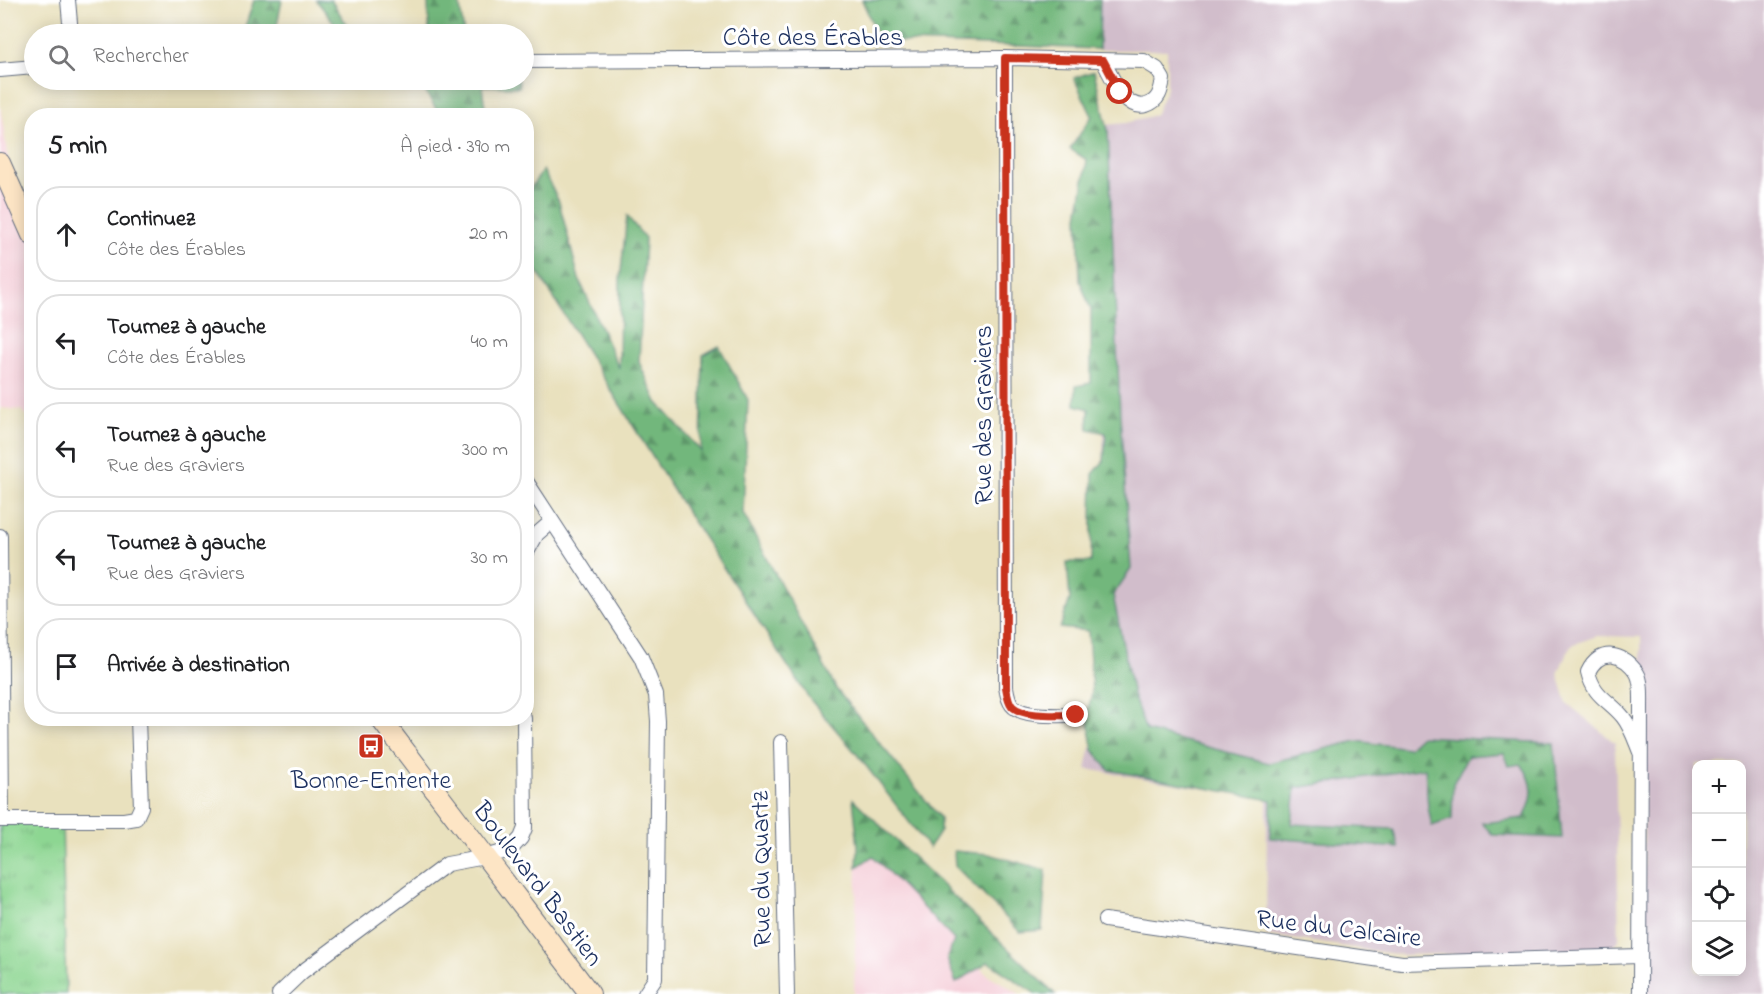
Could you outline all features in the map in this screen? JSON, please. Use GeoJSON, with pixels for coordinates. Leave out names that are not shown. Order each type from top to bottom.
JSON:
{"type":"FeatureCollection","features":[{"type":"Feature","properties":{"kind":"main road"},"geometry":{"type":"LineString","coordinates":[[0,163],[24,217]]}},
{"type":"Feature","properties":{"kind":"main road","name":"Boulevard Bastien"},"geometry":{"type":"LineString","coordinates":[[386,726],[590,994]]}},
{"type":"Feature","properties":{"kind":"street"},"geometry":{"type":"LineString","coordinates":[[68,0],[70,24]]}},
{"type":"Feature","properties":{"kind":"street","name":"Côte des Érables"},"geometry":{"type":"LineString","coordinates":[[534,61],[1005,58],[1103,60]]}},
{"type":"Feature","properties":{"kind":"street","name":"Rue des Graviers"},"geometry":{"type":"LineString","coordinates":[[1005,58],[1006,687],[1008,699],[1013,707],[1021,711],[1032,714],[1076,715]]}},
{"type":"Feature","properties":{"kind":"street"},"geometry":{"type":"LineString","coordinates":[[0,70],[24,69]]}},
{"type":"Feature","properties":{"kind":"street"},"geometry":{"type":"LineString","coordinates":[[534,493],[641,657],[656,695],[658,721],[655,979],[645,994]]}},
{"type":"Feature","properties":{"kind":"street"},"geometry":{"type":"LineString","coordinates":[[534,539],[552,521]]}},
{"type":"Feature","properties":{"kind":"street"},"geometry":{"type":"LineString","coordinates":[[0,536],[1,820],[124,820],[136,818],[141,807],[138,726]]}},
{"type":"Feature","properties":{"kind":"street"},"geometry":{"type":"LineString","coordinates":[[1640,752],[1634,735],[1622,717],[1591,685],[1588,672],[1592,664],[1608,654],[1621,656],[1639,675],[1641,707],[1640,994]]}},
{"type":"Feature","properties":{"kind":"street"},"geometry":{"type":"LineString","coordinates":[[279,994],[302,972],[447,864],[510,850],[521,838],[525,828],[524,726]]}},
{"type":"Feature","properties":{"kind":"street","name":"Rue du Quartz"},"geometry":{"type":"LineString","coordinates":[[781,742],[787,994]]}},
{"type":"Feature","properties":{"kind":"street","name":"Rue du Calcaire"},"geometry":{"type":"LineString","coordinates":[[1105,920],[1402,963],[1640,956]]}},
{"type":"Feature","properties":{"kind":"shaded area"},"geometry":{"type":"Polygon","coordinates":[[[1096,0],[1764,0],[1764,994],[1646,994],[1641,637],[1597,636],[1574,644],[1566,654],[1558,674],[1567,703],[1615,743],[1619,940],[1611,950],[1402,955],[1266,935],[1267,799],[1086,769],[1105,678],[1101,142],[1105,125],[1126,123],[1155,115],[1167,88],[1167,50],[1096,50],[1096,0]]]}},
{"type":"Feature","properties":{"kind":"shaded area"},"geometry":{"type":"Polygon","coordinates":[[[0,105],[13,194],[24,219],[24,413],[21,410],[0,408],[0,105]]]}},
{"type":"Feature","properties":{"kind":"shaded area"},"geometry":{"type":"Polygon","coordinates":[[[873,856],[985,973],[1020,994],[854,994],[857,867],[873,856]]]}},
{"type":"Feature","properties":{"kind":"green space"},"geometry":{"type":"Polygon","coordinates":[[[254,0],[282,0],[277,24],[246,24],[254,0]]]}},
{"type":"Feature","properties":{"kind":"green space"},"geometry":{"type":"Polygon","coordinates":[[[316,0],[331,0],[347,24],[335,24],[316,0]]]}},
{"type":"Feature","properties":{"kind":"green space"},"geometry":{"type":"Polygon","coordinates":[[[428,0],[459,0],[463,24],[429,24],[428,0]]]}},
{"type":"Feature","properties":{"kind":"green space"},"geometry":{"type":"Polygon","coordinates":[[[862,0],[1100,0],[1099,49],[880,41],[862,0]]]}},
{"type":"Feature","properties":{"kind":"green space"},"geometry":{"type":"Polygon","coordinates":[[[1094,71],[1108,130],[1120,415],[1131,569],[1113,595],[1133,695],[1146,731],[1269,763],[1356,741],[1408,748],[1421,736],[1554,743],[1562,838],[1493,835],[1482,823],[1524,818],[1530,804],[1532,791],[1526,771],[1521,764],[1509,766],[1504,753],[1468,756],[1453,784],[1452,819],[1432,826],[1425,768],[1296,788],[1292,824],[1393,829],[1399,848],[1270,838],[1271,800],[1109,770],[1093,750],[1087,714],[1092,693],[1088,631],[1060,628],[1070,599],[1067,562],[1091,562],[1093,474],[1104,461],[1106,433],[1088,429],[1089,409],[1075,405],[1076,386],[1091,383],[1091,310],[1080,281],[1078,217],[1087,160],[1070,149],[1092,116],[1074,78],[1094,71]]]}},
{"type":"Feature","properties":{"kind":"green space"},"geometry":{"type":"Polygon","coordinates":[[[424,90],[483,90],[485,108],[436,108],[424,90]]]}},
{"type":"Feature","properties":{"kind":"green space"},"geometry":{"type":"Polygon","coordinates":[[[543,170],[559,202],[579,279],[619,368],[620,280],[627,216],[645,238],[639,362],[657,402],[701,451],[703,355],[719,346],[748,400],[743,513],[837,690],[940,818],[940,831],[929,848],[860,758],[808,697],[683,506],[534,266],[534,183],[543,170]]]}},
{"type":"Feature","properties":{"kind":"green space"},"geometry":{"type":"Polygon","coordinates":[[[853,799],[1055,994],[1036,994],[988,962],[956,983],[947,959],[954,940],[873,856],[857,867],[858,846],[853,799]]]}},
{"type":"Feature","properties":{"kind":"green space"},"geometry":{"type":"Polygon","coordinates":[[[0,820],[62,820],[66,994],[0,994],[0,820]]]}},
{"type":"Feature","properties":{"kind":"green space"},"geometry":{"type":"Polygon","coordinates":[[[954,851],[989,854],[1046,870],[1042,930],[1020,932],[955,866],[954,851]]]}},
{"type":"Feature","properties":{"kind":"place","name":"Bonne-Entente"},"geometry":{"type":"Point","coordinates":[371,746]}},
{"type":"Feature","properties":{"kind":"route"},"geometry":{"type":"LineString","coordinates":[[1076,715],[1032,714],[1021,711],[1013,707],[1008,699],[1006,687],[1005,58],[1103,60],[1120,92]]}}]}
